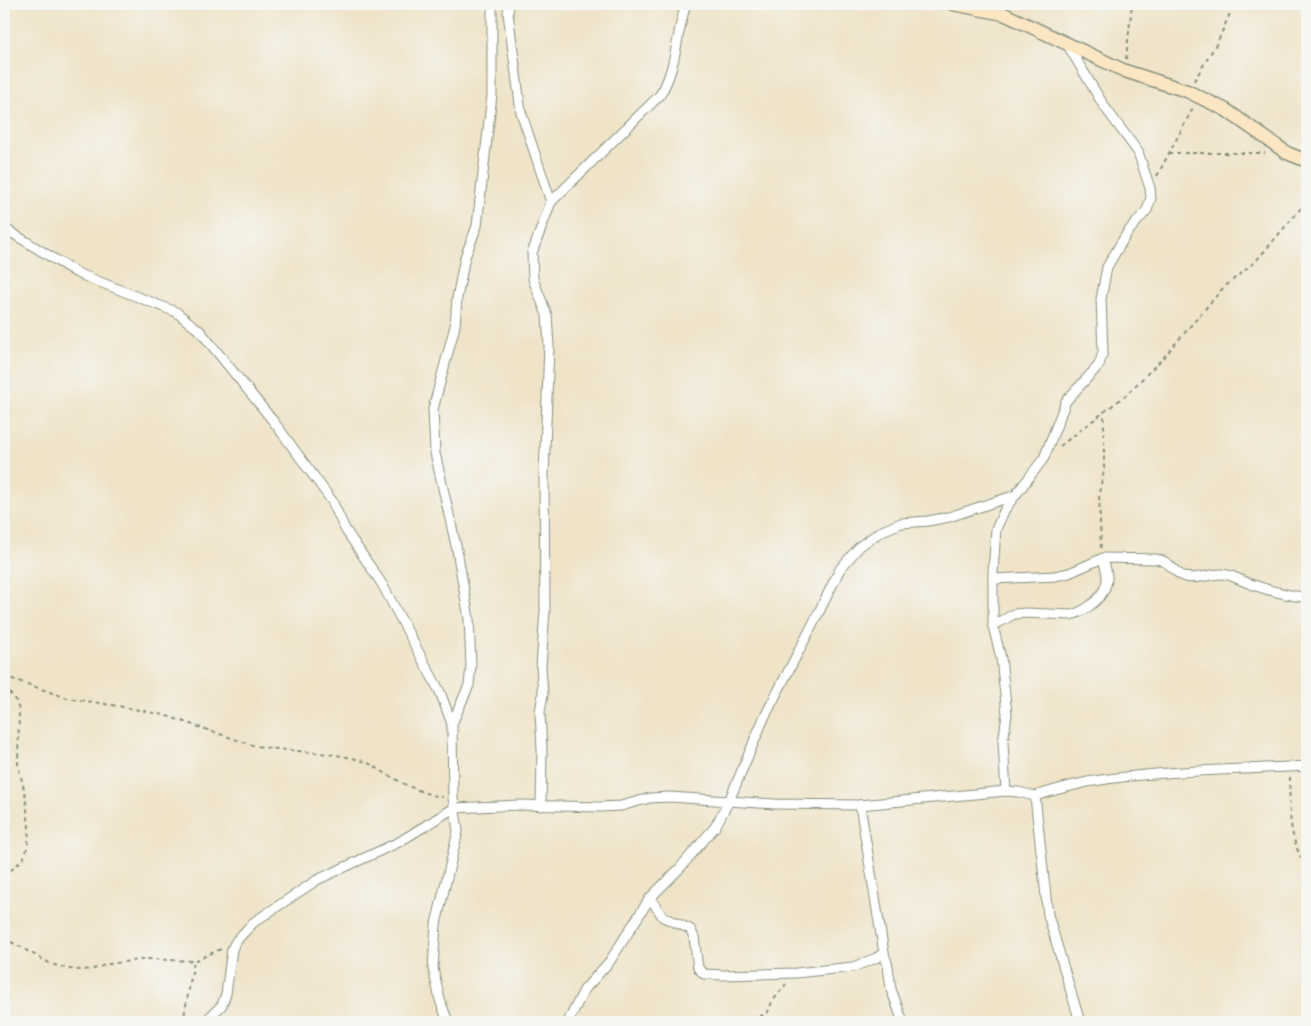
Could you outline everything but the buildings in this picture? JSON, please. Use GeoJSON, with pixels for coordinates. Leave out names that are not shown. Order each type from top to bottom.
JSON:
{"type":"FeatureCollection","features":[{"type":"Feature","properties":{"kind":"street"},"geometry":{"type":"LineString","coordinates":[[452,724],[469,685],[471,666],[469,620],[457,550],[435,453],[433,409],[455,326],[457,298],[465,257],[477,226],[492,95],[492,4]]}},
{"type":"Feature","properties":{"kind":"street"},"geometry":{"type":"LineString","coordinates":[[509,4],[508,13],[521,112],[551,202]]}},
{"type":"Feature","properties":{"kind":"street"},"geometry":{"type":"LineString","coordinates":[[541,806],[542,750],[540,712],[543,694],[541,667],[545,610],[544,481],[549,346],[547,315],[533,278],[532,253],[551,202],[660,95],[670,76],[686,4]]}},
{"type":"Feature","properties":{"kind":"street"},"geometry":{"type":"LineString","coordinates":[[953,4],[1004,14],[1125,71],[1193,94],[1226,110],[1287,153],[1307,161]]}},
{"type":"Feature","properties":{"kind":"street"},"geometry":{"type":"LineString","coordinates":[[1006,791],[1003,743],[1007,714],[1001,658],[993,626],[996,529],[1005,509],[1044,458],[1066,401],[1100,365],[1103,352],[1101,299],[1107,267],[1127,233],[1147,210],[1151,198],[1150,188],[1138,152],[1104,106],[1067,44]]}},
{"type":"Feature","properties":{"kind":"street"},"geometry":{"type":"LineString","coordinates":[[4,228],[77,273],[176,312],[200,332],[274,422],[332,501],[345,528],[391,600],[440,692],[452,724],[453,798],[458,831],[436,924],[433,968],[440,1000],[448,1022]]}},
{"type":"Feature","properties":{"kind":"street"},"geometry":{"type":"LineString","coordinates":[[568,1022],[584,990],[610,961],[650,898],[679,869],[715,827],[729,801],[764,718],[840,569],[860,546],[880,532],[901,524],[949,517],[1017,494]]}},
{"type":"Feature","properties":{"kind":"street"},"geometry":{"type":"LineString","coordinates":[[993,579],[1055,576],[1080,570],[1103,558],[1123,557],[1164,560],[1185,577],[1231,575],[1252,585],[1307,597]]}},
{"type":"Feature","properties":{"kind":"street"},"geometry":{"type":"LineString","coordinates":[[993,626],[1014,614],[1078,614],[1094,603],[1105,588],[1107,578],[1103,558]]}},
{"type":"Feature","properties":{"kind":"street"},"geometry":{"type":"LineString","coordinates":[[205,1022],[222,1005],[226,994],[232,949],[236,941],[254,922],[316,880],[399,842],[454,808],[541,806],[600,808],[621,806],[650,798],[670,797],[775,804],[860,805],[1006,791],[1035,796],[1070,786],[1139,776],[1307,766]]}},
{"type":"Feature","properties":{"kind":"street"},"geometry":{"type":"LineString","coordinates":[[1035,796],[1048,914],[1080,1022]]}},
{"type":"Feature","properties":{"kind":"street"},"geometry":{"type":"LineString","coordinates":[[860,805],[891,989],[903,1022]]}},
{"type":"Feature","properties":{"kind":"street"},"geometry":{"type":"LineString","coordinates":[[650,898],[663,917],[690,929],[694,936],[698,968],[704,974],[796,973],[853,967],[876,958],[884,952]]}},
{"type":"Feature","properties":{"kind":"path"},"geometry":{"type":"LineString","coordinates":[[1125,71],[1132,4]]}},
{"type":"Feature","properties":{"kind":"path"},"geometry":{"type":"LineString","coordinates":[[1151,198],[1155,180],[1234,4]]}},
{"type":"Feature","properties":{"kind":"path"},"geometry":{"type":"LineString","coordinates":[[1168,153],[1267,153]]}},
{"type":"Feature","properties":{"kind":"path"},"geometry":{"type":"LineString","coordinates":[[1059,446],[1126,395],[1164,357],[1224,288],[1256,261],[1307,201]]}},
{"type":"Feature","properties":{"kind":"path"},"geometry":{"type":"LineString","coordinates":[[1103,558],[1100,526],[1100,493],[1104,471],[1104,411]]}},
{"type":"Feature","properties":{"kind":"path"},"geometry":{"type":"LineString","coordinates":[[4,676],[67,698],[124,707],[164,716],[252,745],[265,748],[314,752],[365,762],[396,780],[431,795],[453,798]]}},
{"type":"Feature","properties":{"kind":"path"},"geometry":{"type":"LineString","coordinates":[[4,686],[16,701],[19,710],[18,765],[25,793],[29,827],[28,844],[23,859],[4,877]]}},
{"type":"Feature","properties":{"kind":"path"},"geometry":{"type":"LineString","coordinates":[[1291,767],[1290,816],[1294,844],[1307,868]]}},
{"type":"Feature","properties":{"kind":"path"},"geometry":{"type":"LineString","coordinates":[[4,938],[51,964],[69,969],[93,969],[109,964],[147,959],[194,961],[236,941]]}},
{"type":"Feature","properties":{"kind":"path"},"geometry":{"type":"LineString","coordinates":[[183,1022],[194,961]]}},
{"type":"Feature","properties":{"kind":"path"},"geometry":{"type":"LineString","coordinates":[[745,1022],[750,1018],[764,1015],[768,1012],[781,989],[796,973]]}}]}
